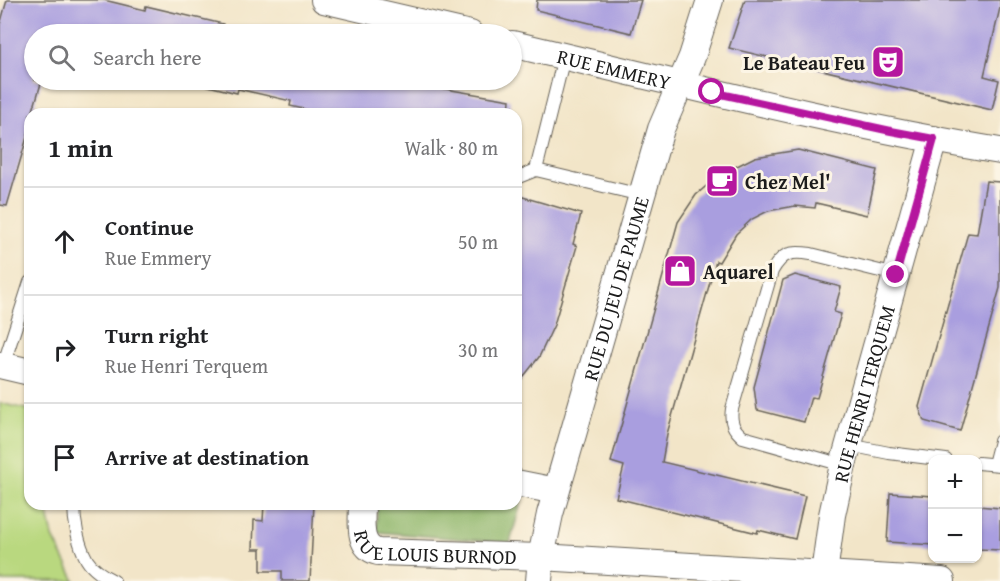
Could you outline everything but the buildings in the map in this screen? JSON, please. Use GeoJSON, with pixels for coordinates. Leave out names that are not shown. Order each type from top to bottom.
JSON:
{"type":"FeatureCollection","features":[{"type":"Feature","properties":{"kind":"street"},"geometry":{"type":"LineString","coordinates":[[324,0],[427,24]]}},
{"type":"Feature","properties":{"kind":"street","name":"RUE DU JEU DE PAUME"},"geometry":{"type":"LineString","coordinates":[[540,569],[546,529],[556,491],[641,195],[661,129],[692,57],[710,0]]}},
{"type":"Feature","properties":{"kind":"street","name":"RUE EMMERY"},"geometry":{"type":"LineString","coordinates":[[522,46],[891,131],[1000,151]]}},
{"type":"Feature","properties":{"kind":"street","name":"RUE HENRI TERQUEM"},"geometry":{"type":"LineString","coordinates":[[824,577],[832,515],[846,455],[934,139]]}},
{"type":"Feature","properties":{"kind":"street"},"geometry":{"type":"LineString","coordinates":[[2,365],[24,370]]}},
{"type":"Feature","properties":{"kind":"street"},"geometry":{"type":"LineString","coordinates":[[522,484],[556,491]]}},
{"type":"Feature","properties":{"kind":"street","name":"RUE LOUIS BURNOD"},"geometry":{"type":"LineString","coordinates":[[362,510],[363,536],[368,548],[372,550],[540,569]]}},
{"type":"Feature","properties":{"kind":"street"},"geometry":{"type":"LineString","coordinates":[[540,569],[942,581]]}},
{"type":"Feature","properties":{"kind":"lane"},"geometry":{"type":"LineString","coordinates":[[536,170],[564,57]]}},
{"type":"Feature","properties":{"kind":"lane"},"geometry":{"type":"LineString","coordinates":[[522,176],[536,170],[641,195]]}},
{"type":"Feature","properties":{"kind":"lane"},"geometry":{"type":"LineString","coordinates":[[896,275],[798,252],[786,254],[779,260],[772,271],[730,418],[737,433],[743,437],[846,455],[889,453],[928,457]]}},
{"type":"Feature","properties":{"kind":"lane"},"geometry":{"type":"LineString","coordinates":[[2,365],[24,300]]}},
{"type":"Feature","properties":{"kind":"lane"},"geometry":{"type":"LineString","coordinates":[[982,463],[997,465],[1000,441]]}},
{"type":"Feature","properties":{"kind":"lane"},"geometry":{"type":"LineString","coordinates":[[74,510],[76,529],[88,562],[103,576],[114,581]]}},
{"type":"Feature","properties":{"kind":"green space"},"geometry":{"type":"Polygon","coordinates":[[[0,403],[24,409],[24,510],[47,510],[53,537],[75,581],[0,581],[0,403]]]}},
{"type":"Feature","properties":{"kind":"green space"},"geometry":{"type":"Polygon","coordinates":[[[377,510],[519,510],[510,543],[377,532],[377,510]]]}},
{"type":"Feature","properties":{"kind":"place","name":"Le Bateau Feu"},"geometry":{"type":"Point","coordinates":[888,62]}},
{"type":"Feature","properties":{"kind":"place","name":"Chez Mel'"},"geometry":{"type":"Point","coordinates":[722,181]}},
{"type":"Feature","properties":{"kind":"place","name":"Aquarel"},"geometry":{"type":"Point","coordinates":[680,271]}},
{"type":"Feature","properties":{"kind":"route"},"geometry":{"type":"LineString","coordinates":[[712,92],[934,139],[896,275]]}}]}
